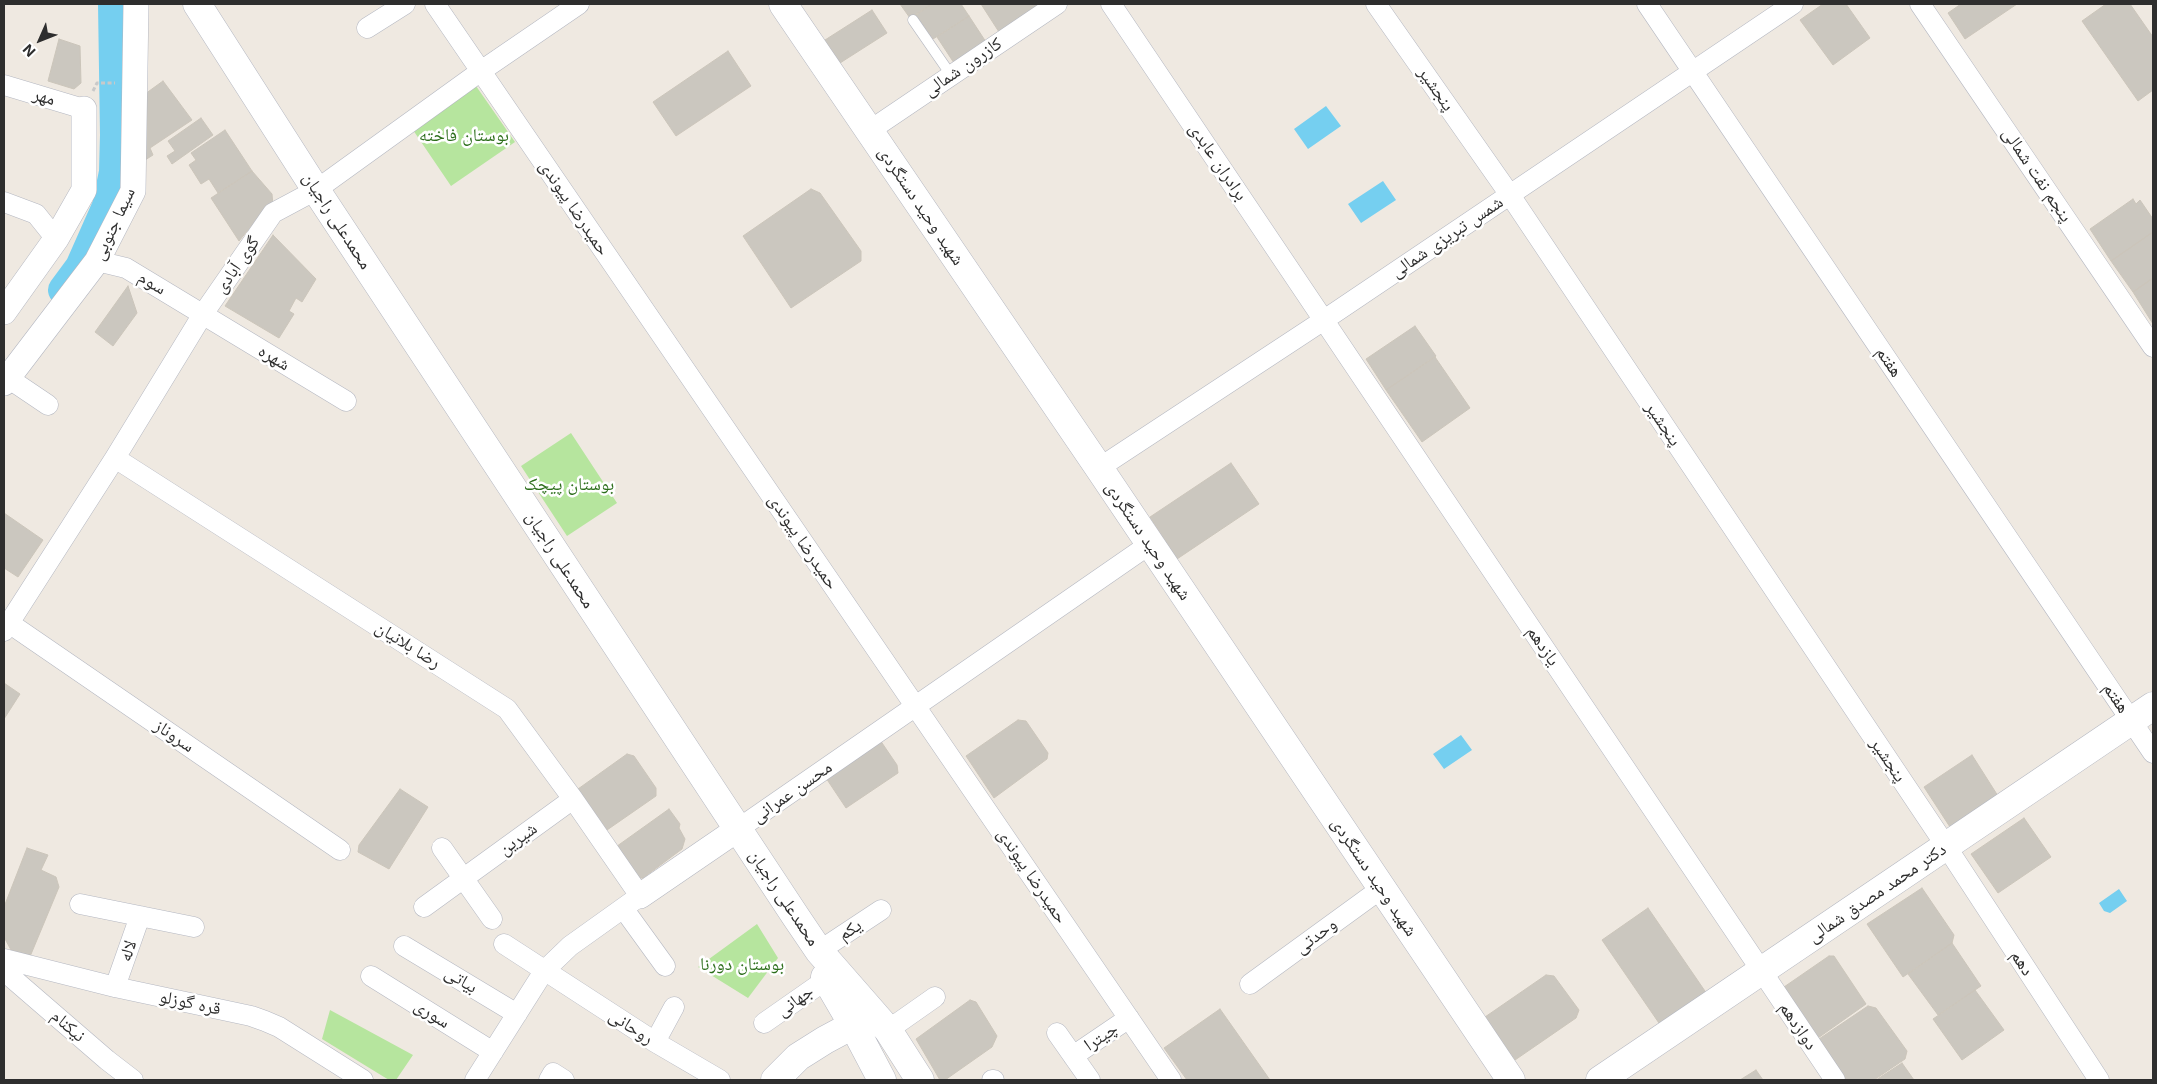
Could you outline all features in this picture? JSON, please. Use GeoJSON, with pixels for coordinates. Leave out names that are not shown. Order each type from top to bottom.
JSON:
{"type":"FeatureCollection","features":[{"type":"Feature","properties":{"kind":"main road","name":"محمدعلی راجیان"},"geometry":{"type":"LineString","coordinates":[[187,4],[827,979],[872,1024]]}},
{"type":"Feature","properties":{"kind":"main road","name":"محمدعلی راجیان"},"geometry":{"type":"LineString","coordinates":[[197,4],[310,194]]}},
{"type":"Feature","properties":{"kind":"main road","name":"شهید وحید دستگردی"},"geometry":{"type":"LineString","coordinates":[[783,4],[1099,468],[1510,1080]]}},
{"type":"Feature","properties":{"kind":"main road","name":"دکتر محمد مصدق شمالی"},"geometry":{"type":"LineString","coordinates":[[1600,1080],[2153,706]]}},
{"type":"Feature","properties":{"kind":"main road","name":"محمدعلی راجیان"},"geometry":{"type":"LineString","coordinates":[[732,832],[872,1024]]}},
{"type":"Feature","properties":{"kind":"main road"},"geometry":{"type":"LineString","coordinates":[[776,1080],[798,1057],[872,1024]]}},
{"type":"Feature","properties":{"kind":"main road"},"geometry":{"type":"LineString","coordinates":[[800,1080],[840,1046],[872,1024]]}},
{"type":"Feature","properties":{"kind":"main road"},"geometry":{"type":"LineString","coordinates":[[872,1024],[882,1080]]}},
{"type":"Feature","properties":{"kind":"main road"},"geometry":{"type":"LineString","coordinates":[[872,1024],[920,1080]]}},
{"type":"Feature","properties":{"kind":"street","name":"سیما جنوبی"},"geometry":{"type":"LineString","coordinates":[[6,381],[97,261],[133,191],[136,4]]}},
{"type":"Feature","properties":{"kind":"street"},"geometry":{"type":"LineString","coordinates":[[367,28],[405,4]]}},
{"type":"Feature","properties":{"kind":"street","name":"حمیدرضا پیوندی"},"geometry":{"type":"LineString","coordinates":[[435,4],[1171,1080]]}},
{"type":"Feature","properties":{"kind":"street","name":"گوی آبادی"},"geometry":{"type":"LineString","coordinates":[[6,627],[115,458],[203,314],[273,213],[310,194],[481,71],[579,4]]}},
{"type":"Feature","properties":{"kind":"street","name":"کازرون شمالی"},"geometry":{"type":"LineString","coordinates":[[869,131],[1057,4]]}},
{"type":"Feature","properties":{"kind":"street","name":"برادران عابدی"},"geometry":{"type":"LineString","coordinates":[[1111,4],[1324,320]]}},
{"type":"Feature","properties":{"kind":"street","name":"پنجشیر"},"geometry":{"type":"LineString","coordinates":[[1376,4],[1510,195],[1946,846]]}},
{"type":"Feature","properties":{"kind":"street","name":"هفتم"},"geometry":{"type":"LineString","coordinates":[[1647,4],[2153,753]]}},
{"type":"Feature","properties":{"kind":"street","name":"شمس تبریزی شمالی"},"geometry":{"type":"LineString","coordinates":[[1099,468],[1324,320],[1793,4]]}},
{"type":"Feature","properties":{"kind":"street","name":"پنجم نفت شمالی"},"geometry":{"type":"LineString","coordinates":[[1920,4],[2153,348]]}},
{"type":"Feature","properties":{"kind":"street","name":"مهر"},"geometry":{"type":"LineString","coordinates":[[4,85],[84,109]]}},
{"type":"Feature","properties":{"kind":"street"},"geometry":{"type":"LineString","coordinates":[[4,312],[56,239],[84,190],[84,109]]}},
{"type":"Feature","properties":{"kind":"street"},"geometry":{"type":"LineString","coordinates":[[4,202],[36,214],[56,239]]}},
{"type":"Feature","properties":{"kind":"street","name":"سوم"},"geometry":{"type":"LineString","coordinates":[[97,261],[126,268],[203,314]]}},
{"type":"Feature","properties":{"kind":"street","name":"شهره"},"geometry":{"type":"LineString","coordinates":[[203,314],[346,401]]}},
{"type":"Feature","properties":{"kind":"street","name":"یازدهم"},"geometry":{"type":"LineString","coordinates":[[1324,320],[1761,971]]}},
{"type":"Feature","properties":{"kind":"street"},"geometry":{"type":"LineString","coordinates":[[6,381],[48,405]]}},
{"type":"Feature","properties":{"kind":"street","name":"رضا بلانیان"},"geometry":{"type":"LineString","coordinates":[[115,458],[490,696],[507,709],[573,799],[665,966]]}},
{"type":"Feature","properties":{"kind":"street","name":"محسن عمرانی"},"geometry":{"type":"LineString","coordinates":[[475,1080],[544,971],[570,946],[1150,544]]}},
{"type":"Feature","properties":{"kind":"street","name":"سروناز"},"geometry":{"type":"LineString","coordinates":[[6,627],[340,850]]}},
{"type":"Feature","properties":{"kind":"street","name":"شیرین"},"geometry":{"type":"LineString","coordinates":[[424,907],[573,799]]}},
{"type":"Feature","properties":{"kind":"street","name":"دهم"},"geometry":{"type":"LineString","coordinates":[[1946,846],[2099,1080]]}},
{"type":"Feature","properties":{"kind":"street"},"geometry":{"type":"LineString","coordinates":[[442,848],[492,919]]}},
{"type":"Feature","properties":{"kind":"street","name":"وحدتی"},"geometry":{"type":"LineString","coordinates":[[1250,984],[1382,888]]}},
{"type":"Feature","properties":{"kind":"street","name":"لاله"},"geometry":{"type":"LineString","coordinates":[[80,904],[194,927]]}},
{"type":"Feature","properties":{"kind":"street","name":"یکم"},"geometry":{"type":"LineString","coordinates":[[819,950],[881,910]]}},
{"type":"Feature","properties":{"kind":"street","name":"لاله"},"geometry":{"type":"LineString","coordinates":[[115,987],[140,916]]}},
{"type":"Feature","properties":{"kind":"street","name":"روحانی"},"geometry":{"type":"LineString","coordinates":[[504,944],[655,1042],[720,1080]]}},
{"type":"Feature","properties":{"kind":"street","name":"بیاتی"},"geometry":{"type":"LineString","coordinates":[[404,946],[517,1014]]}},
{"type":"Feature","properties":{"kind":"street","name":"قره گوزلو"},"geometry":{"type":"LineString","coordinates":[[4,959],[115,987],[266,1021],[279,1027],[363,1080]]}},
{"type":"Feature","properties":{"kind":"street","name":"نیکنام"},"geometry":{"type":"LineString","coordinates":[[4,971],[106,1060],[133,1080]]}},
{"type":"Feature","properties":{"kind":"street","name":"دوازدهم"},"geometry":{"type":"LineString","coordinates":[[1761,971],[1835,1080]]}},
{"type":"Feature","properties":{"kind":"street","name":"سوری"},"geometry":{"type":"LineString","coordinates":[[371,976],[493,1052]]}},
{"type":"Feature","properties":{"kind":"street","name":"جهانی"},"geometry":{"type":"LineString","coordinates":[[764,1023],[827,979]]}},
{"type":"Feature","properties":{"kind":"street"},"geometry":{"type":"LineString","coordinates":[[872,1024],[935,997]]}},
{"type":"Feature","properties":{"kind":"street"},"geometry":{"type":"LineString","coordinates":[[655,1042],[674,1007]]}},
{"type":"Feature","properties":{"kind":"street","name":"چیترا"},"geometry":{"type":"LineString","coordinates":[[1073,1056],[1128,1018]]}},
{"type":"Feature","properties":{"kind":"street","name":"چیترا"},"geometry":{"type":"LineString","coordinates":[[1057,1033],[1090,1080]]}},
{"type":"Feature","properties":{"kind":"street"},"geometry":{"type":"LineString","coordinates":[[549,1080],[553,1073],[564,1080]]}},
{"type":"Feature","properties":{"kind":"lane"},"geometry":{"type":"LineString","coordinates":[[913,20],[951,75]]}},
{"type":"Feature","properties":{"kind":"green space","name":"بوستان فاخته"},"geometry":{"type":"Polygon","coordinates":[[[476,86],[515,142],[451,186],[413,130],[476,86]]]}},
{"type":"Feature","properties":{"kind":"green space","name":"بوستان پیچک"},"geometry":{"type":"Polygon","coordinates":[[[571,433],[617,503],[567,536],[521,466],[571,433]]]}},
{"type":"Feature","properties":{"kind":"green space","name":"بوستان دورنا"},"geometry":{"type":"Polygon","coordinates":[[[757,924],[778,958],[748,998],[698,967],[757,924]]]}},
{"type":"Feature","properties":{"kind":"green space"},"geometry":{"type":"Polygon","coordinates":[[[330,1010],[413,1055],[396,1080],[389,1080],[322,1039],[330,1010]]]}},
{"type":"Feature","properties":{"kind":"water"},"geometry":{"type":"Polygon","coordinates":[[[1326,106],[1341,126],[1308,149],[1294,129],[1326,106]]]}},
{"type":"Feature","properties":{"kind":"water"},"geometry":{"type":"Polygon","coordinates":[[[1383,181],[1396,200],[1361,223],[1348,204],[1383,181]]]}},
{"type":"Feature","properties":{"kind":"water"},"geometry":{"type":"Polygon","coordinates":[[[1461,735],[1472,750],[1444,769],[1433,754],[1461,735]]]}},
{"type":"Feature","properties":{"kind":"water"},"geometry":{"type":"Polygon","coordinates":[[[2119,889],[2127,901],[2110,913],[2104,911],[2099,903],[2119,889]]]}},
{"type":"Feature","properties":{"kind":"building"},"geometry":{"type":"Polygon","coordinates":[[[900,4],[932,4],[910,18],[900,4]]]}},
{"type":"Feature","properties":{"kind":"building"},"geometry":{"type":"Polygon","coordinates":[[[932,4],[961,4],[969,16],[933,39],[916,15],[932,4]]]}},
{"type":"Feature","properties":{"kind":"building"},"geometry":{"type":"Polygon","coordinates":[[[981,4],[1042,4],[999,32],[981,4]]]}},
{"type":"Feature","properties":{"kind":"building"},"geometry":{"type":"Polygon","coordinates":[[[1823,4],[1846,4],[1870,38],[1833,65],[1800,20],[1823,4]]]}},
{"type":"Feature","properties":{"kind":"building"},"geometry":{"type":"Polygon","coordinates":[[[1961,4],[2017,4],[1965,39],[1948,13],[1961,4]]]}},
{"type":"Feature","properties":{"kind":"building"},"geometry":{"type":"Polygon","coordinates":[[[2106,4],[2130,4],[2153,37],[2153,90],[2138,101],[2082,21],[2106,4]]]}},
{"type":"Feature","properties":{"kind":"building"},"geometry":{"type":"Polygon","coordinates":[[[872,10],[887,33],[840,63],[825,40],[872,10]]]}},
{"type":"Feature","properties":{"kind":"building"},"geometry":{"type":"Polygon","coordinates":[[[969,16],[986,42],[954,63],[937,37],[969,16]]]}},
{"type":"Feature","properties":{"kind":"building"},"geometry":{"type":"Polygon","coordinates":[[[59,39],[80,46],[81,83],[74,89],[48,81],[59,39]]]}},
{"type":"Feature","properties":{"kind":"building"},"geometry":{"type":"Polygon","coordinates":[[[728,51],[751,86],[676,136],[653,102],[728,51]]]}},
{"type":"Feature","properties":{"kind":"building"},"geometry":{"type":"Polygon","coordinates":[[[163,81],[192,120],[150,148],[153,155],[145,160],[145,94],[163,81]]]}},
{"type":"Feature","properties":{"kind":"building"},"geometry":{"type":"Polygon","coordinates":[[[201,118],[213,135],[172,164],[167,156],[175,151],[168,141],[201,118]]]}},
{"type":"Feature","properties":{"kind":"building"},"geometry":{"type":"Polygon","coordinates":[[[225,130],[252,171],[218,193],[209,179],[201,184],[189,165],[196,160],[191,153],[225,130]]]}},
{"type":"Feature","properties":{"kind":"building"},"geometry":{"type":"Polygon","coordinates":[[[252,171],[272,194],[273,205],[261,214],[239,241],[211,198],[252,171]]]}},
{"type":"Feature","properties":{"kind":"building"},"geometry":{"type":"Polygon","coordinates":[[[811,189],[820,193],[861,251],[861,261],[791,308],[743,236],[811,189]]]}},
{"type":"Feature","properties":{"kind":"building"},"geometry":{"type":"Polygon","coordinates":[[[2133,199],[2136,204],[2140,200],[2153,219],[2153,232],[2111,261],[2090,229],[2133,199]]]}},
{"type":"Feature","properties":{"kind":"building"},"geometry":{"type":"Polygon","coordinates":[[[2153,232],[2153,278],[2133,292],[2111,261],[2153,232]]]}},
{"type":"Feature","properties":{"kind":"building"},"geometry":{"type":"Polygon","coordinates":[[[273,235],[316,279],[302,302],[296,298],[289,311],[294,314],[279,338],[225,306],[273,235]]]}},
{"type":"Feature","properties":{"kind":"building"},"geometry":{"type":"Polygon","coordinates":[[[2153,278],[2153,324],[2133,292],[2153,278]]]}},
{"type":"Feature","properties":{"kind":"building"},"geometry":{"type":"Polygon","coordinates":[[[128,286],[137,313],[113,346],[95,332],[128,286]]]}},
{"type":"Feature","properties":{"kind":"building"},"geometry":{"type":"Polygon","coordinates":[[[1415,326],[1436,356],[1386,390],[1366,359],[1415,326]]]}},
{"type":"Feature","properties":{"kind":"building"},"geometry":{"type":"Polygon","coordinates":[[[1435,357],[1470,408],[1422,442],[1386,390],[1435,357]]]}},
{"type":"Feature","properties":{"kind":"building"},"geometry":{"type":"Polygon","coordinates":[[[1231,463],[1259,504],[1177,559],[1150,517],[1231,463]]]}},
{"type":"Feature","properties":{"kind":"building"},"geometry":{"type":"Polygon","coordinates":[[[4,513],[43,540],[18,577],[4,568],[4,513]]]}},
{"type":"Feature","properties":{"kind":"building"},"geometry":{"type":"Polygon","coordinates":[[[4,683],[20,694],[4,719],[4,683]]]}},
{"type":"Feature","properties":{"kind":"building"},"geometry":{"type":"Polygon","coordinates":[[[1018,720],[1026,721],[1048,753],[1047,759],[994,798],[966,756],[1018,720]]]}},
{"type":"Feature","properties":{"kind":"building"},"geometry":{"type":"Polygon","coordinates":[[[878,737],[897,765],[898,773],[846,808],[824,775],[878,737]]]}},
{"type":"Feature","properties":{"kind":"building"},"geometry":{"type":"Polygon","coordinates":[[[627,754],[634,756],[656,788],[656,796],[607,830],[578,789],[627,754]]]}},
{"type":"Feature","properties":{"kind":"building"},"geometry":{"type":"Polygon","coordinates":[[[1972,755],[1998,796],[1950,827],[1924,787],[1972,755]]]}},
{"type":"Feature","properties":{"kind":"building"},"geometry":{"type":"Polygon","coordinates":[[[400,789],[428,807],[389,869],[358,852],[359,845],[400,789]]]}},
{"type":"Feature","properties":{"kind":"building"},"geometry":{"type":"Polygon","coordinates":[[[669,809],[680,824],[679,828],[685,839],[682,849],[643,878],[633,878],[613,849],[669,809]]]}},
{"type":"Feature","properties":{"kind":"building"},"geometry":{"type":"Polygon","coordinates":[[[2024,818],[2051,857],[1998,893],[1971,854],[2024,818]]]}},
{"type":"Feature","properties":{"kind":"building"},"geometry":{"type":"Polygon","coordinates":[[[27,848],[48,855],[41,870],[56,877],[59,887],[29,959],[17,955],[18,952],[11,950],[4,937],[4,907],[27,848]]]}},
{"type":"Feature","properties":{"kind":"building"},"geometry":{"type":"Polygon","coordinates":[[[1922,888],[1954,935],[1952,943],[1903,977],[1867,924],[1922,888]]]}},
{"type":"Feature","properties":{"kind":"building"},"geometry":{"type":"Polygon","coordinates":[[[1648,908],[1707,994],[1661,1026],[1602,940],[1648,908]]]}},
{"type":"Feature","properties":{"kind":"building"},"geometry":{"type":"Polygon","coordinates":[[[1952,943],[1981,986],[1938,1015],[1908,974],[1952,943]]]}},
{"type":"Feature","properties":{"kind":"building"},"geometry":{"type":"Polygon","coordinates":[[[1829,956],[1834,956],[1866,1004],[1818,1038],[1784,987],[1829,956]]]}},
{"type":"Feature","properties":{"kind":"building"},"geometry":{"type":"Polygon","coordinates":[[[1546,975],[1554,976],[1579,1010],[1576,1018],[1515,1060],[1485,1017],[1546,975]]]}},
{"type":"Feature","properties":{"kind":"building"},"geometry":{"type":"Polygon","coordinates":[[[1975,990],[2004,1030],[1962,1060],[1933,1019],[1975,990]]]}},
{"type":"Feature","properties":{"kind":"building"},"geometry":{"type":"Polygon","coordinates":[[[970,1000],[976,1002],[997,1036],[992,1047],[945,1080],[940,1080],[916,1039],[970,1000]]]}},
{"type":"Feature","properties":{"kind":"building"},"geometry":{"type":"Polygon","coordinates":[[[1868,1006],[1876,1008],[1907,1051],[1905,1059],[1874,1080],[1846,1080],[1819,1039],[1868,1006]]]}},
{"type":"Feature","properties":{"kind":"building"},"geometry":{"type":"Polygon","coordinates":[[[1220,1009],[1270,1080],[1187,1080],[1164,1048],[1220,1009]]]}},
{"type":"Feature","properties":{"kind":"building"},"geometry":{"type":"Polygon","coordinates":[[[1902,1063],[1914,1080],[1876,1080],[1902,1063]]]}},
{"type":"Feature","properties":{"kind":"building"},"geometry":{"type":"Polygon","coordinates":[[[1756,1070],[1763,1080],[1740,1080],[1756,1070]]]}},
{"type":"Feature","properties":{"kind":"waterway"},"geometry":{"type":"LineString","coordinates":[[63,290],[80,267],[107,206],[114,172],[113,4]]}}]}
